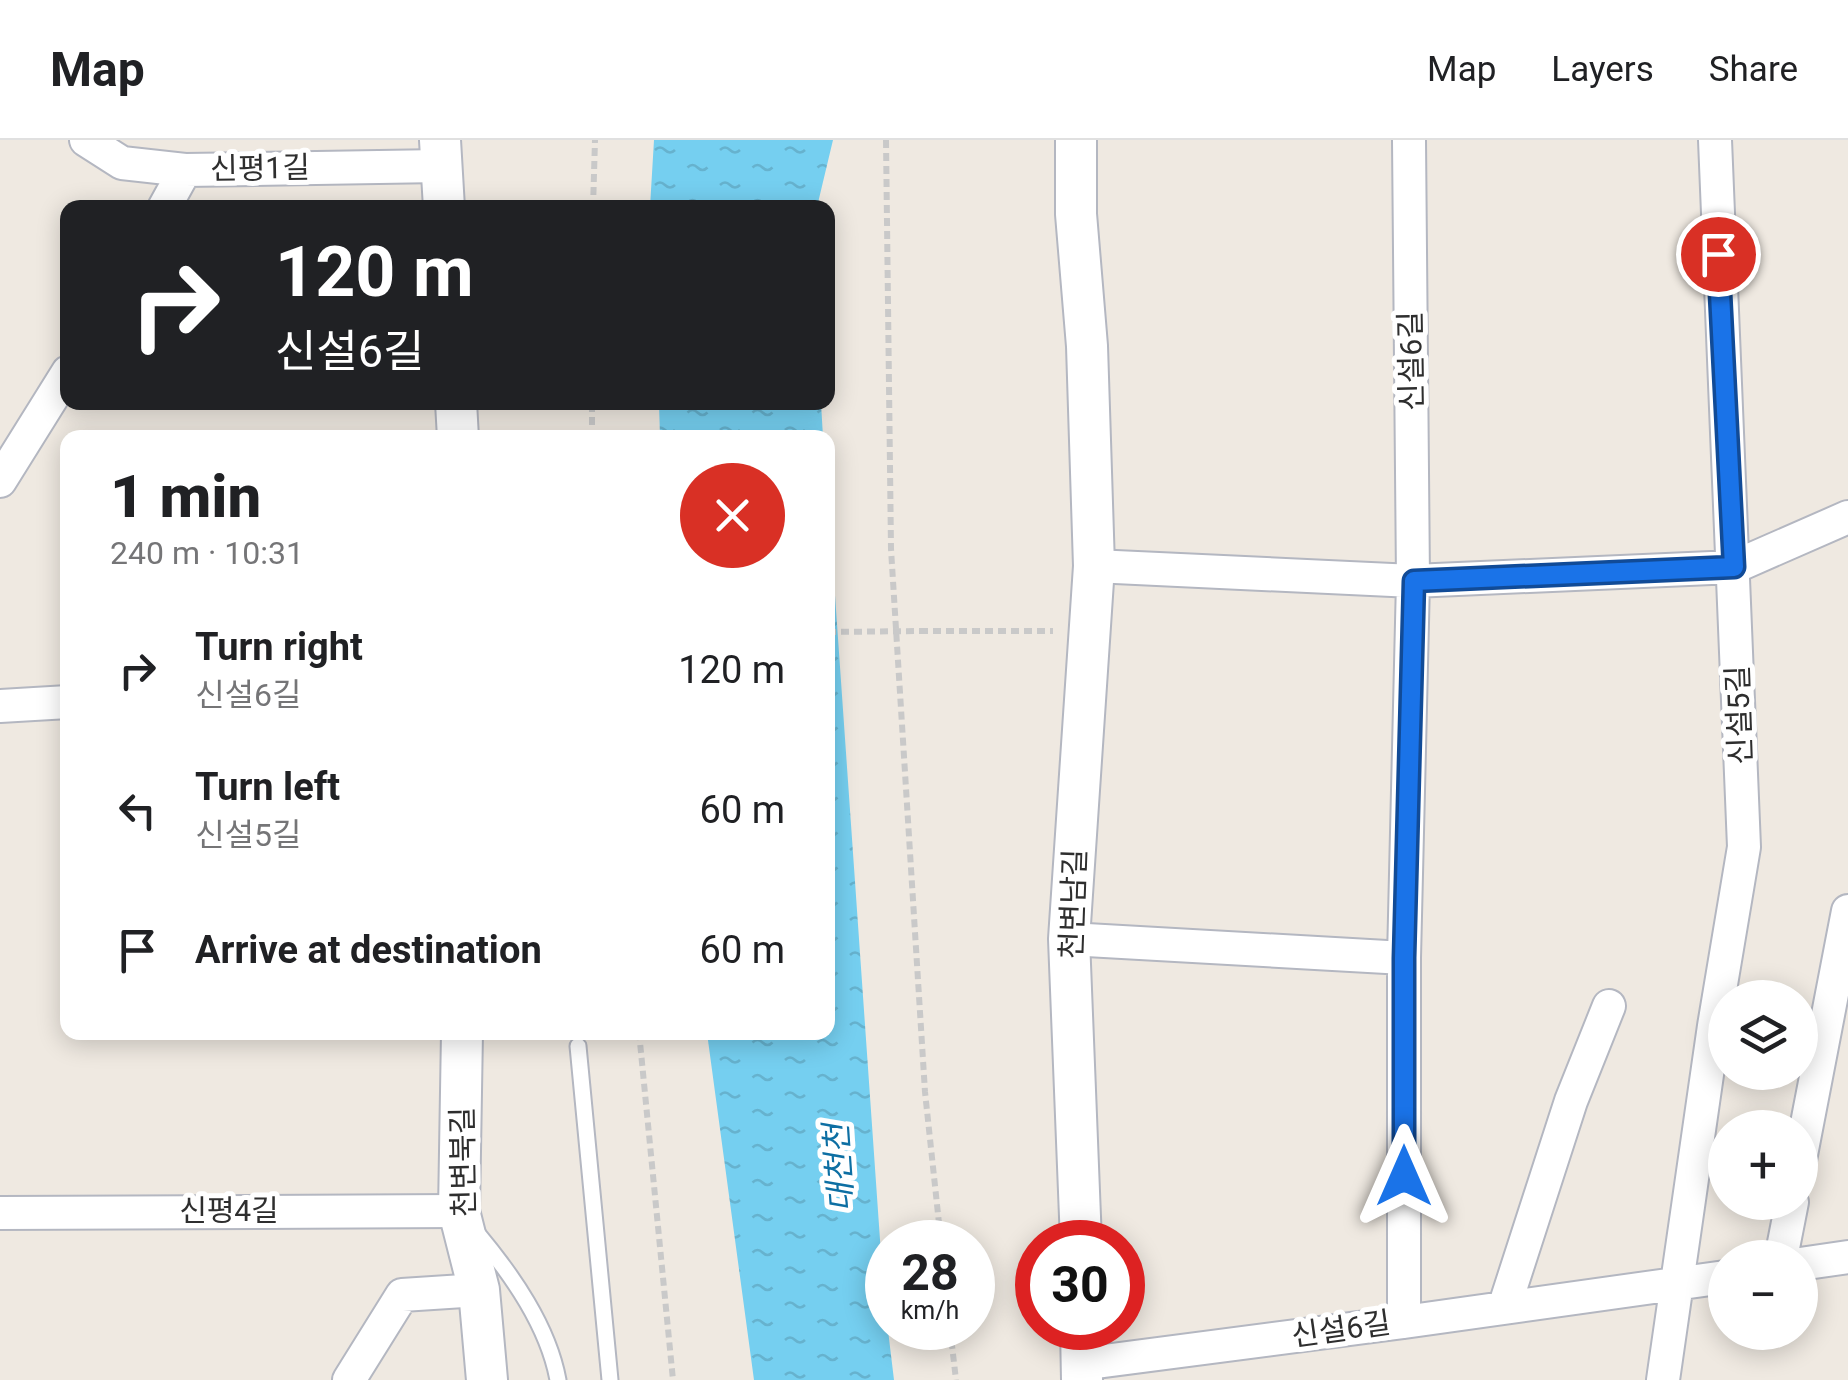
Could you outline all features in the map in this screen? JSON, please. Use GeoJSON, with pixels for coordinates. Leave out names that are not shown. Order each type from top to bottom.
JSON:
{"type":"FeatureCollection","features":[{"type":"Feature","properties":{"kind":"street","name":"신평1길"},"geometry":{"type":"LineString","coordinates":[[86,140],[122,163],[185,170],[441,153]]}},
{"type":"Feature","properties":{"kind":"street","name":"천변남길"},"geometry":{"type":"LineString","coordinates":[[1076,140],[1076,214],[1087,346],[1094,566],[1069,939],[1080,1220]]}},
{"type":"Feature","properties":{"kind":"street","name":"신설6길"},"geometry":{"type":"LineString","coordinates":[[1081,1357],[1404,1322],[1404,958],[1414,581],[1409,140]]}},
{"type":"Feature","properties":{"kind":"street","name":"신설5길"},"geometry":{"type":"LineString","coordinates":[[1663,1380],[1744,847],[1714,140]]}},
{"type":"Feature","properties":{"kind":"street"},"geometry":{"type":"LineString","coordinates":[[441,153],[444,200]]}},
{"type":"Feature","properties":{"kind":"street"},"geometry":{"type":"LineString","coordinates":[[168,200],[185,170]]}},
{"type":"Feature","properties":{"kind":"street"},"geometry":{"type":"LineString","coordinates":[[0,481],[60,385]]}},
{"type":"Feature","properties":{"kind":"street"},"geometry":{"type":"LineString","coordinates":[[1094,566],[1414,581],[1734,567],[1848,516]]}},
{"type":"Feature","properties":{"kind":"street"},"geometry":{"type":"LineString","coordinates":[[0,706],[60,702]]}},
{"type":"Feature","properties":{"kind":"street"},"geometry":{"type":"LineString","coordinates":[[1810,1110],[1848,911]]}},
{"type":"Feature","properties":{"kind":"street"},"geometry":{"type":"LineString","coordinates":[[1069,939],[1404,958]]}},
{"type":"Feature","properties":{"kind":"street"},"geometry":{"type":"LineString","coordinates":[[1504,1308],[1572,1101],[1609,1006]]}},
{"type":"Feature","properties":{"kind":"street","name":"천변북길"},"geometry":{"type":"LineString","coordinates":[[462,1040],[458,1210],[478,1290],[487,1380]]}},
{"type":"Feature","properties":{"kind":"street","name":"신평4길"},"geometry":{"type":"LineString","coordinates":[[0,1213],[458,1210]]}},
{"type":"Feature","properties":{"kind":"street"},"geometry":{"type":"LineString","coordinates":[[1818,1262],[1848,1258]]}},
{"type":"Feature","properties":{"kind":"street"},"geometry":{"type":"LineString","coordinates":[[1404,1322],[1708,1280]]}},
{"type":"Feature","properties":{"kind":"street"},"geometry":{"type":"LineString","coordinates":[[348,1380],[402,1296],[478,1290]]}},
{"type":"Feature","properties":{"kind":"lane"},"geometry":{"type":"LineString","coordinates":[[578,1046],[610,1380]]}},
{"type":"Feature","properties":{"kind":"lane"},"geometry":{"type":"LineString","coordinates":[[458,1210],[505,1267],[553,1351],[558,1380]]}},
{"type":"Feature","properties":{"kind":"path"},"geometry":{"type":"LineString","coordinates":[[593,200],[594,140]]}},
{"type":"Feature","properties":{"kind":"path"},"geometry":{"type":"LineString","coordinates":[[886,140],[892,549],[925,1092],[939,1220]]}},
{"type":"Feature","properties":{"kind":"path"},"geometry":{"type":"LineString","coordinates":[[835,632],[1090,631]]}},
{"type":"Feature","properties":{"kind":"path"},"geometry":{"type":"LineString","coordinates":[[640,1040],[673,1380]]}},
{"type":"Feature","properties":{"kind":"path"},"geometry":{"type":"LineString","coordinates":[[953,1350],[956,1380]]}},
{"type":"Feature","properties":{"kind":"water"},"geometry":{"type":"Polygon","coordinates":[[[654,140],[833,140],[819,200],[650,200],[654,140]]]}},
{"type":"Feature","properties":{"kind":"water"},"geometry":{"type":"Polygon","coordinates":[[[659,410],[821,410],[823,430],[660,430],[659,410]]]}},
{"type":"Feature","properties":{"kind":"water","name":"대천천"},"geometry":{"type":"Polygon","coordinates":[[[835,595],[879,1220],[865,1220],[865,1350],[890,1350],[894,1380],[754,1380],[708,1040],[835,1040],[835,595]]]}},
{"type":"Feature","properties":{"kind":"route"},"geometry":{"type":"LineString","coordinates":[[1404,1176],[1404,958],[1414,581],[1734,567],[1718,254]]}}]}
